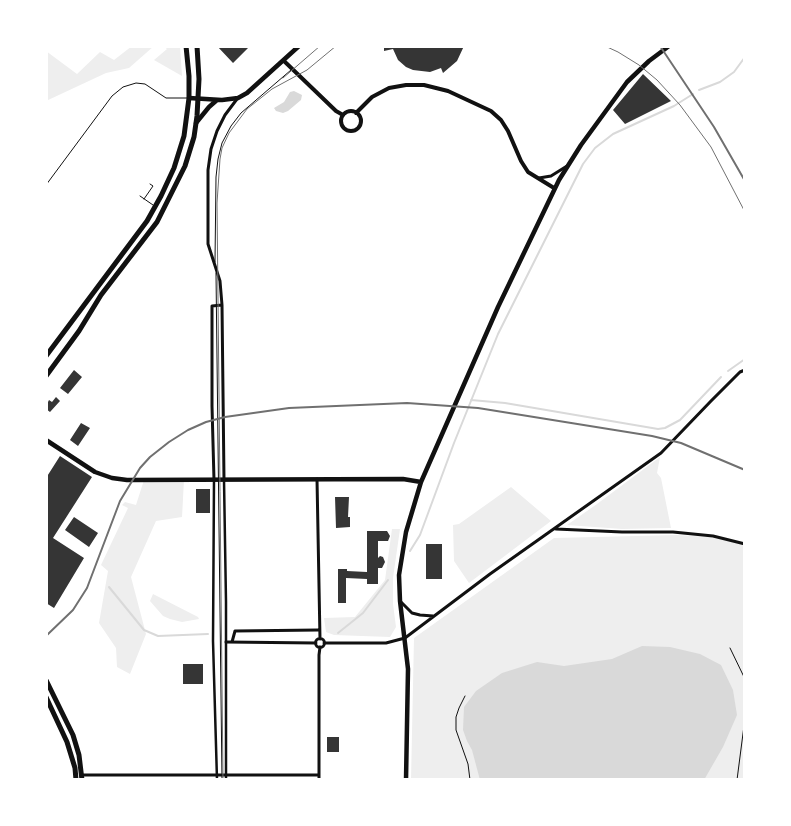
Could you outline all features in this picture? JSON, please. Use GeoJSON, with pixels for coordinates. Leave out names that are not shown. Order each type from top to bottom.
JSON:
{"type":"FeatureCollection","features":[{"type":"Feature","properties":{"kind":"main road"},"geometry":{"type":"LineString","coordinates":[[46,356],[156,207],[170,177],[181,148],[189,98],[186,46]]}},
{"type":"Feature","properties":{"kind":"main road"},"geometry":{"type":"LineString","coordinates":[[46,376],[79,331],[101,295],[157,222],[185,166],[196,123],[199,99],[197,46]]}},
{"type":"Feature","properties":{"kind":"main road"},"geometry":{"type":"LineString","coordinates":[[189,98],[217,100],[238,98],[247,93],[299,46]]}},
{"type":"Feature","properties":{"kind":"main road"},"geometry":{"type":"LineString","coordinates":[[406,780],[408,669],[399,575],[410,516],[421,482],[498,307],[554,188],[596,123],[627,82],[649,61],[669,46]]}},
{"type":"Feature","properties":{"kind":"main road"},"geometry":{"type":"LineString","coordinates":[[196,123],[208,107],[217,100]]}},
{"type":"Feature","properties":{"kind":"main road"},"geometry":{"type":"LineString","coordinates":[[46,440],[95,472],[112,478],[127,480],[408,479],[421,482]]}},
{"type":"Feature","properties":{"kind":"main road"},"geometry":{"type":"LineString","coordinates":[[46,680],[73,735],[79,755],[82,778]]}},
{"type":"Feature","properties":{"kind":"main road"},"geometry":{"type":"LineString","coordinates":[[46,697],[67,742],[75,768],[76,780]]}},
{"type":"Feature","properties":{"kind":"street"},"geometry":{"type":"LineString","coordinates":[[284,61],[336,111],[343,115]]}},
{"type":"Feature","properties":{"kind":"street"},"geometry":{"type":"LineString","coordinates":[[356,113],[372,97],[389,88],[406,85],[424,85],[448,91],[491,112],[501,120],[508,130],[521,161],[528,172],[554,188]]}},
{"type":"Feature","properties":{"kind":"street"},"geometry":{"type":"LineString","coordinates":[[221,778],[213,635],[219,480],[222,305],[220,281],[208,244],[208,170],[211,150],[217,131],[225,115],[238,98]]}},
{"type":"Feature","properties":{"kind":"street"},"geometry":{"type":"LineString","coordinates":[[352,111],[356,113],[361,124],[359,128],[348,131],[342,127],[341,118],[343,115],[352,111]]}},
{"type":"Feature","properties":{"kind":"street"},"geometry":{"type":"LineString","coordinates":[[538,178],[551,176],[567,166]]}},
{"type":"Feature","properties":{"kind":"street"},"geometry":{"type":"LineString","coordinates":[[221,778],[226,642],[219,480],[212,406],[214,306],[222,305]]}},
{"type":"Feature","properties":{"kind":"street"},"geometry":{"type":"LineString","coordinates":[[82,778],[319,778],[318,655],[320,647],[324,643],[386,643],[405,638],[490,574],[661,453],[740,372],[745,370]]}},
{"type":"Feature","properties":{"kind":"street"},"geometry":{"type":"LineString","coordinates":[[317,479],[318,630],[320,638],[324,643]]}},
{"type":"Feature","properties":{"kind":"street"},"geometry":{"type":"LineString","coordinates":[[555,529],[673,532],[713,536],[745,544]]}},
{"type":"Feature","properties":{"kind":"street"},"geometry":{"type":"LineString","coordinates":[[400,601],[412,613],[420,616],[434,616]]}},
{"type":"Feature","properties":{"kind":"street"},"geometry":{"type":"LineString","coordinates":[[232,642],[235,631],[318,630]]}},
{"type":"Feature","properties":{"kind":"street"},"geometry":{"type":"LineString","coordinates":[[316,643],[320,638]]}},
{"type":"Feature","properties":{"kind":"street"},"geometry":{"type":"LineString","coordinates":[[226,642],[316,643],[320,647]]}},
{"type":"Feature","properties":{"kind":"lane"},"geometry":{"type":"LineString","coordinates":[[214,306],[216,177],[222,143],[241,113],[292,69]]}},
{"type":"Feature","properties":{"kind":"lane"},"geometry":{"type":"LineString","coordinates":[[46,185],[112,96],[123,87],[145,84],[166,98],[189,98]]}},
{"type":"Feature","properties":{"kind":"lane"},"geometry":{"type":"LineString","coordinates":[[144,199],[153,186],[150,184]]}},
{"type":"Feature","properties":{"kind":"lane"},"geometry":{"type":"LineString","coordinates":[[140,196],[156,207]]}},
{"type":"Feature","properties":{"kind":"lane"},"geometry":{"type":"LineString","coordinates":[[219,480],[221,778]]}},
{"type":"Feature","properties":{"kind":"path"},"geometry":{"type":"LineString","coordinates":[[730,648],[745,679]]}},
{"type":"Feature","properties":{"kind":"path"},"geometry":{"type":"LineString","coordinates":[[465,696],[459,708],[456,730],[468,764],[470,780]]}},
{"type":"Feature","properties":{"kind":"path"},"geometry":{"type":"LineString","coordinates":[[737,780],[745,718]]}},
{"type":"Feature","properties":{"kind":"shaded area"},"geometry":{"type":"Polygon","coordinates":[[[132,46],[154,46],[129,68],[106,73],[46,101],[46,51],[77,74],[100,52],[114,60],[132,46]]]}},
{"type":"Feature","properties":{"kind":"shaded area"},"geometry":{"type":"Polygon","coordinates":[[[163,46],[180,46],[182,76],[154,60],[167,49],[163,46]]]}},
{"type":"Feature","properties":{"kind":"shaded area"},"geometry":{"type":"Polygon","coordinates":[[[294,91],[302,95],[301,100],[288,111],[283,113],[276,111],[274,108],[284,102],[290,92],[294,91]]]}},
{"type":"Feature","properties":{"kind":"shaded area"},"geometry":{"type":"Polygon","coordinates":[[[660,457],[657,473],[661,478],[671,528],[622,529],[567,525],[597,504],[660,457]]]}},
{"type":"Feature","properties":{"kind":"shaded area"},"geometry":{"type":"Polygon","coordinates":[[[144,480],[184,480],[182,517],[156,521],[131,577],[146,634],[130,674],[117,667],[116,648],[99,623],[108,571],[101,565],[128,508],[122,505],[125,502],[136,505],[144,480]]]}},
{"type":"Feature","properties":{"kind":"shaded area"},"geometry":{"type":"Polygon","coordinates":[[[511,487],[551,521],[469,583],[454,561],[453,525],[459,524],[511,487]]]}},
{"type":"Feature","properties":{"kind":"shaded area"},"geometry":{"type":"Polygon","coordinates":[[[392,529],[400,529],[393,578],[393,604],[396,627],[390,637],[334,635],[326,632],[324,618],[355,617],[385,580],[392,529]]]}},
{"type":"Feature","properties":{"kind":"shaded area"},"geometry":{"type":"Polygon","coordinates":[[[677,535],[711,537],[745,545],[745,780],[411,780],[414,638],[554,538],[677,535]]]}},
{"type":"Feature","properties":{"kind":"shaded area"},"geometry":{"type":"Polygon","coordinates":[[[153,594],[199,619],[182,622],[163,616],[150,601],[153,594]]]}},
{"type":"Feature","properties":{"kind":"shaded area"},"geometry":{"type":"Polygon","coordinates":[[[642,646],[670,647],[700,654],[721,665],[733,690],[737,715],[723,747],[704,780],[480,780],[472,750],[463,730],[464,707],[476,691],[502,673],[537,662],[564,666],[612,659],[642,646]]]}},
{"type":"Feature","properties":{"kind":"building"},"geometry":{"type":"Polygon","coordinates":[[[217,46],[246,46],[248,48],[233,63],[217,46]]]}},
{"type":"Feature","properties":{"kind":"building"},"geometry":{"type":"Polygon","coordinates":[[[384,46],[464,46],[457,61],[443,73],[441,68],[430,72],[413,70],[406,67],[398,60],[393,49],[384,51],[384,46]]]}},
{"type":"Feature","properties":{"kind":"building"},"geometry":{"type":"Polygon","coordinates":[[[643,74],[671,101],[625,124],[613,110],[643,74]]]}},
{"type":"Feature","properties":{"kind":"building"},"geometry":{"type":"Polygon","coordinates":[[[74,370],[82,377],[68,394],[60,388],[74,370]]]}},
{"type":"Feature","properties":{"kind":"building"},"geometry":{"type":"Polygon","coordinates":[[[56,397],[60,401],[50,412],[46,409],[46,406],[49,400],[52,402],[56,397]]]}},
{"type":"Feature","properties":{"kind":"building"},"geometry":{"type":"Polygon","coordinates":[[[81,423],[90,428],[78,446],[70,440],[81,423]]]}},
{"type":"Feature","properties":{"kind":"building"},"geometry":{"type":"Polygon","coordinates":[[[60,456],[92,477],[53,538],[84,558],[54,608],[46,603],[46,478],[60,456]]]}},
{"type":"Feature","properties":{"kind":"building"},"geometry":{"type":"Polygon","coordinates":[[[196,489],[210,489],[210,513],[196,513],[196,489]]]}},
{"type":"Feature","properties":{"kind":"building"},"geometry":{"type":"Polygon","coordinates":[[[335,497],[349,497],[348,517],[350,517],[350,527],[336,528],[335,497]]]}},
{"type":"Feature","properties":{"kind":"building"},"geometry":{"type":"Polygon","coordinates":[[[74,517],[98,533],[89,547],[65,530],[74,517]]]}},
{"type":"Feature","properties":{"kind":"building"},"geometry":{"type":"Polygon","coordinates":[[[367,531],[387,531],[390,536],[388,541],[378,541],[378,558],[380,556],[383,557],[385,562],[382,568],[378,568],[378,584],[367,584],[367,579],[346,578],[346,603],[338,603],[338,569],[367,572],[367,531]]]}},
{"type":"Feature","properties":{"kind":"building"},"geometry":{"type":"Polygon","coordinates":[[[426,544],[442,544],[442,579],[426,579],[426,544]]]}},
{"type":"Feature","properties":{"kind":"building"},"geometry":{"type":"Polygon","coordinates":[[[183,664],[203,664],[203,684],[183,684],[183,664]]]}},
{"type":"Feature","properties":{"kind":"building"},"geometry":{"type":"Polygon","coordinates":[[[327,737],[339,737],[339,752],[327,752],[327,737]]]}},
{"type":"Feature","properties":{"kind":"waterway"},"geometry":{"type":"LineString","coordinates":[[699,90],[720,82],[734,72],[745,57]]}},
{"type":"Feature","properties":{"kind":"waterway"},"geometry":{"type":"LineString","coordinates":[[410,551],[420,535],[454,443],[498,334],[583,164],[595,148],[613,134],[674,106],[693,94]]}},
{"type":"Feature","properties":{"kind":"waterway"},"geometry":{"type":"LineString","coordinates":[[728,371],[745,359]]}},
{"type":"Feature","properties":{"kind":"waterway"},"geometry":{"type":"LineString","coordinates":[[471,400],[505,403],[658,429],[665,428],[680,420],[721,377]]}},
{"type":"Feature","properties":{"kind":"waterway"},"geometry":{"type":"LineString","coordinates":[[338,633],[363,613],[388,580]]}},
{"type":"Feature","properties":{"kind":"waterway"},"geometry":{"type":"LineString","coordinates":[[109,587],[144,630],[158,636],[208,634]]}},
{"type":"Feature","properties":{"kind":"tram line"},"geometry":{"type":"LineString","coordinates":[[283,78],[320,46]]}},
{"type":"Feature","properties":{"kind":"tram line"},"geometry":{"type":"LineString","coordinates":[[223,780],[217,203],[220,159],[222,148],[229,133],[247,109],[272,89],[307,70],[336,46]]}},
{"type":"Feature","properties":{"kind":"tram line"},"geometry":{"type":"LineString","coordinates":[[605,46],[639,65],[657,80],[680,105],[711,147],[745,212]]}},
{"type":"Feature","properties":{"kind":"tram line"},"geometry":{"type":"LineString","coordinates":[[621,46],[636,46]]}},
{"type":"Feature","properties":{"kind":"railway"},"geometry":{"type":"LineString","coordinates":[[660,46],[714,127],[745,181]]}},
{"type":"Feature","properties":{"kind":"railway"},"geometry":{"type":"LineString","coordinates":[[46,636],[73,610],[87,588],[120,501],[140,468],[150,457],[188,430],[206,422],[225,417],[289,408],[407,403],[478,408],[652,436],[681,443],[745,470]]}}]}
